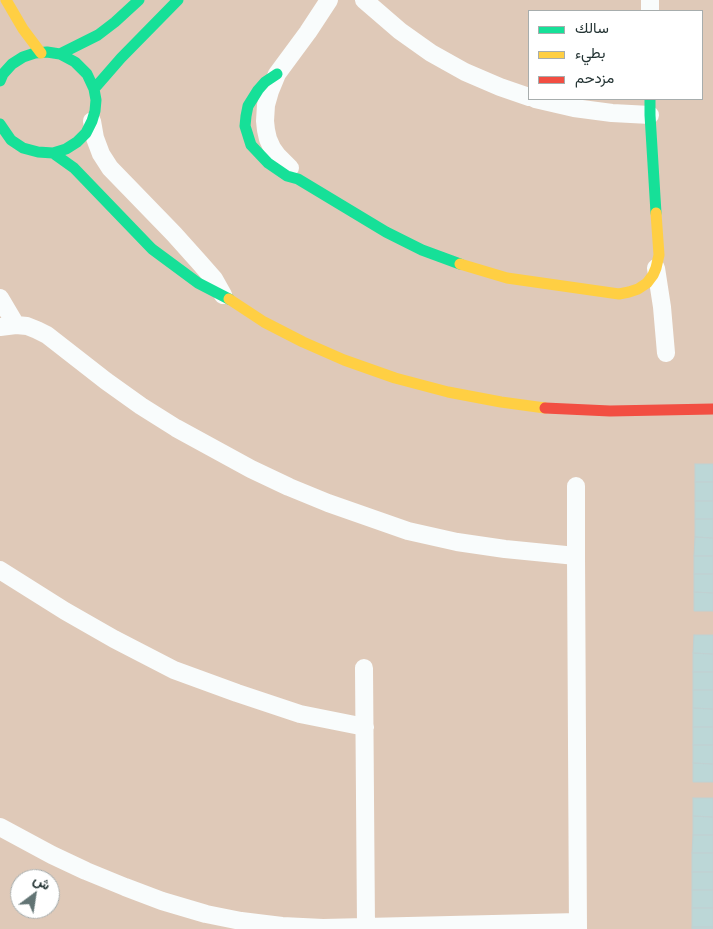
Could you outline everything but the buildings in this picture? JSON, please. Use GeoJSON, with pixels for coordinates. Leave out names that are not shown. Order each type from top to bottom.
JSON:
{"type":"FeatureCollection","features":[{"type":"Feature","properties":{"kind":"street"},"geometry":{"type":"LineString","coordinates":[[6,0],[23,29],[41,53]]}},
{"type":"Feature","properties":{"kind":"street"},"geometry":{"type":"LineString","coordinates":[[60,54],[80,46],[98,35],[139,0]]}},
{"type":"Feature","properties":{"kind":"street"},"geometry":{"type":"LineString","coordinates":[[94,89],[121,58],[178,0]]}},
{"type":"Feature","properties":{"kind":"street"},"geometry":{"type":"LineString","coordinates":[[329,0],[278,74],[270,90],[266,105],[266,130],[272,148],[298,179],[386,232],[422,250],[448,260],[507,278],[537,284],[619,294],[638,289],[653,275],[659,255],[650,107],[612,113],[540,100]]}},
{"type":"Feature","properties":{"kind":"street"},"geometry":{"type":"LineString","coordinates":[[364,0],[400,31],[432,53],[465,72],[528,97]]}},
{"type":"Feature","properties":{"kind":"street"},"geometry":{"type":"LineString","coordinates":[[0,124],[11,140],[23,148],[53,153],[66,149],[86,133],[96,106],[94,89],[87,74],[75,62],[60,54],[34,53],[23,57],[12,64],[2,78]]}},
{"type":"Feature","properties":{"kind":"street"},"geometry":{"type":"LineString","coordinates":[[0,63],[2,78]]}},
{"type":"Feature","properties":{"kind":"street"},"geometry":{"type":"LineString","coordinates":[[92,121],[95,138],[101,154],[110,168],[200,263],[214,279],[224,296]]}},
{"type":"Feature","properties":{"kind":"street"},"geometry":{"type":"LineString","coordinates":[[10,152],[23,148]]}},
{"type":"Feature","properties":{"kind":"street"},"geometry":{"type":"LineString","coordinates":[[53,153],[74,168],[152,249],[175,267],[198,283],[224,296],[264,322],[344,360],[395,378],[448,392],[501,402],[555,409],[610,411],[713,409]]}},
{"type":"Feature","properties":{"kind":"street"},"geometry":{"type":"LineString","coordinates":[[656,268],[666,353]]}},
{"type":"Feature","properties":{"kind":"street"},"geometry":{"type":"LineString","coordinates":[[0,298],[8,326],[32,328],[47,335],[106,381],[176,428],[250,469],[312,497],[400,528],[457,542],[576,556]]}},
{"type":"Feature","properties":{"kind":"street"},"geometry":{"type":"LineString","coordinates":[[0,827],[86,871],[162,901],[206,914],[241,921],[282,926],[578,926],[576,486]]}},
{"type":"Feature","properties":{"kind":"street"},"geometry":{"type":"LineString","coordinates":[[0,570],[65,611],[174,670],[300,714],[364,727]]}},
{"type":"Feature","properties":{"kind":"street"},"geometry":{"type":"LineString","coordinates":[[364,668],[366,927]]}},
{"type":"Feature","properties":{"kind":"shaded area"},"geometry":{"type":"Polygon","coordinates":[[[0,0],[713,0],[713,929],[0,929],[0,0]]]}},
{"type":"Feature","properties":{"kind":"traffic: fast"},"geometry":{"type":"LineString","coordinates":[[60,54],[98,35],[139,0]]}},
{"type":"Feature","properties":{"kind":"traffic: fast"},"geometry":{"type":"LineString","coordinates":[[94,89],[121,58],[178,0]]}},
{"type":"Feature","properties":{"kind":"traffic: fast"},"geometry":{"type":"LineString","coordinates":[[0,81],[3,74],[12,64],[23,57],[47,52],[60,54],[75,62],[87,74],[94,89],[96,100],[92,121],[86,133],[66,149],[53,153],[23,148],[11,140],[0,124]]}},
{"type":"Feature","properties":{"kind":"traffic: fast"},"geometry":{"type":"LineString","coordinates":[[277,74],[265,82],[258,90],[248,106],[246,116],[245,126],[251,145],[268,163],[287,176],[298,179],[386,232],[422,250],[460,264]]}},
{"type":"Feature","properties":{"kind":"traffic: fast"},"geometry":{"type":"LineString","coordinates":[[650,100],[656,213]]}},
{"type":"Feature","properties":{"kind":"traffic: fast"},"geometry":{"type":"LineString","coordinates":[[53,153],[74,168],[152,249],[198,283],[229,299]]}},
{"type":"Feature","properties":{"kind":"traffic: slow"},"geometry":{"type":"LineString","coordinates":[[6,0],[23,29],[41,53]]}},
{"type":"Feature","properties":{"kind":"traffic: slow"},"geometry":{"type":"LineString","coordinates":[[460,264],[507,278],[619,294],[629,292],[647,283],[656,268],[659,255],[656,213]]}},
{"type":"Feature","properties":{"kind":"traffic: slow"},"geometry":{"type":"LineString","coordinates":[[229,299],[264,322],[303,342],[344,360],[395,378],[448,392],[545,408]]}},
{"type":"Feature","properties":{"kind":"traffic: jam"},"geometry":{"type":"LineString","coordinates":[[545,408],[610,411],[713,409]]}}]}
